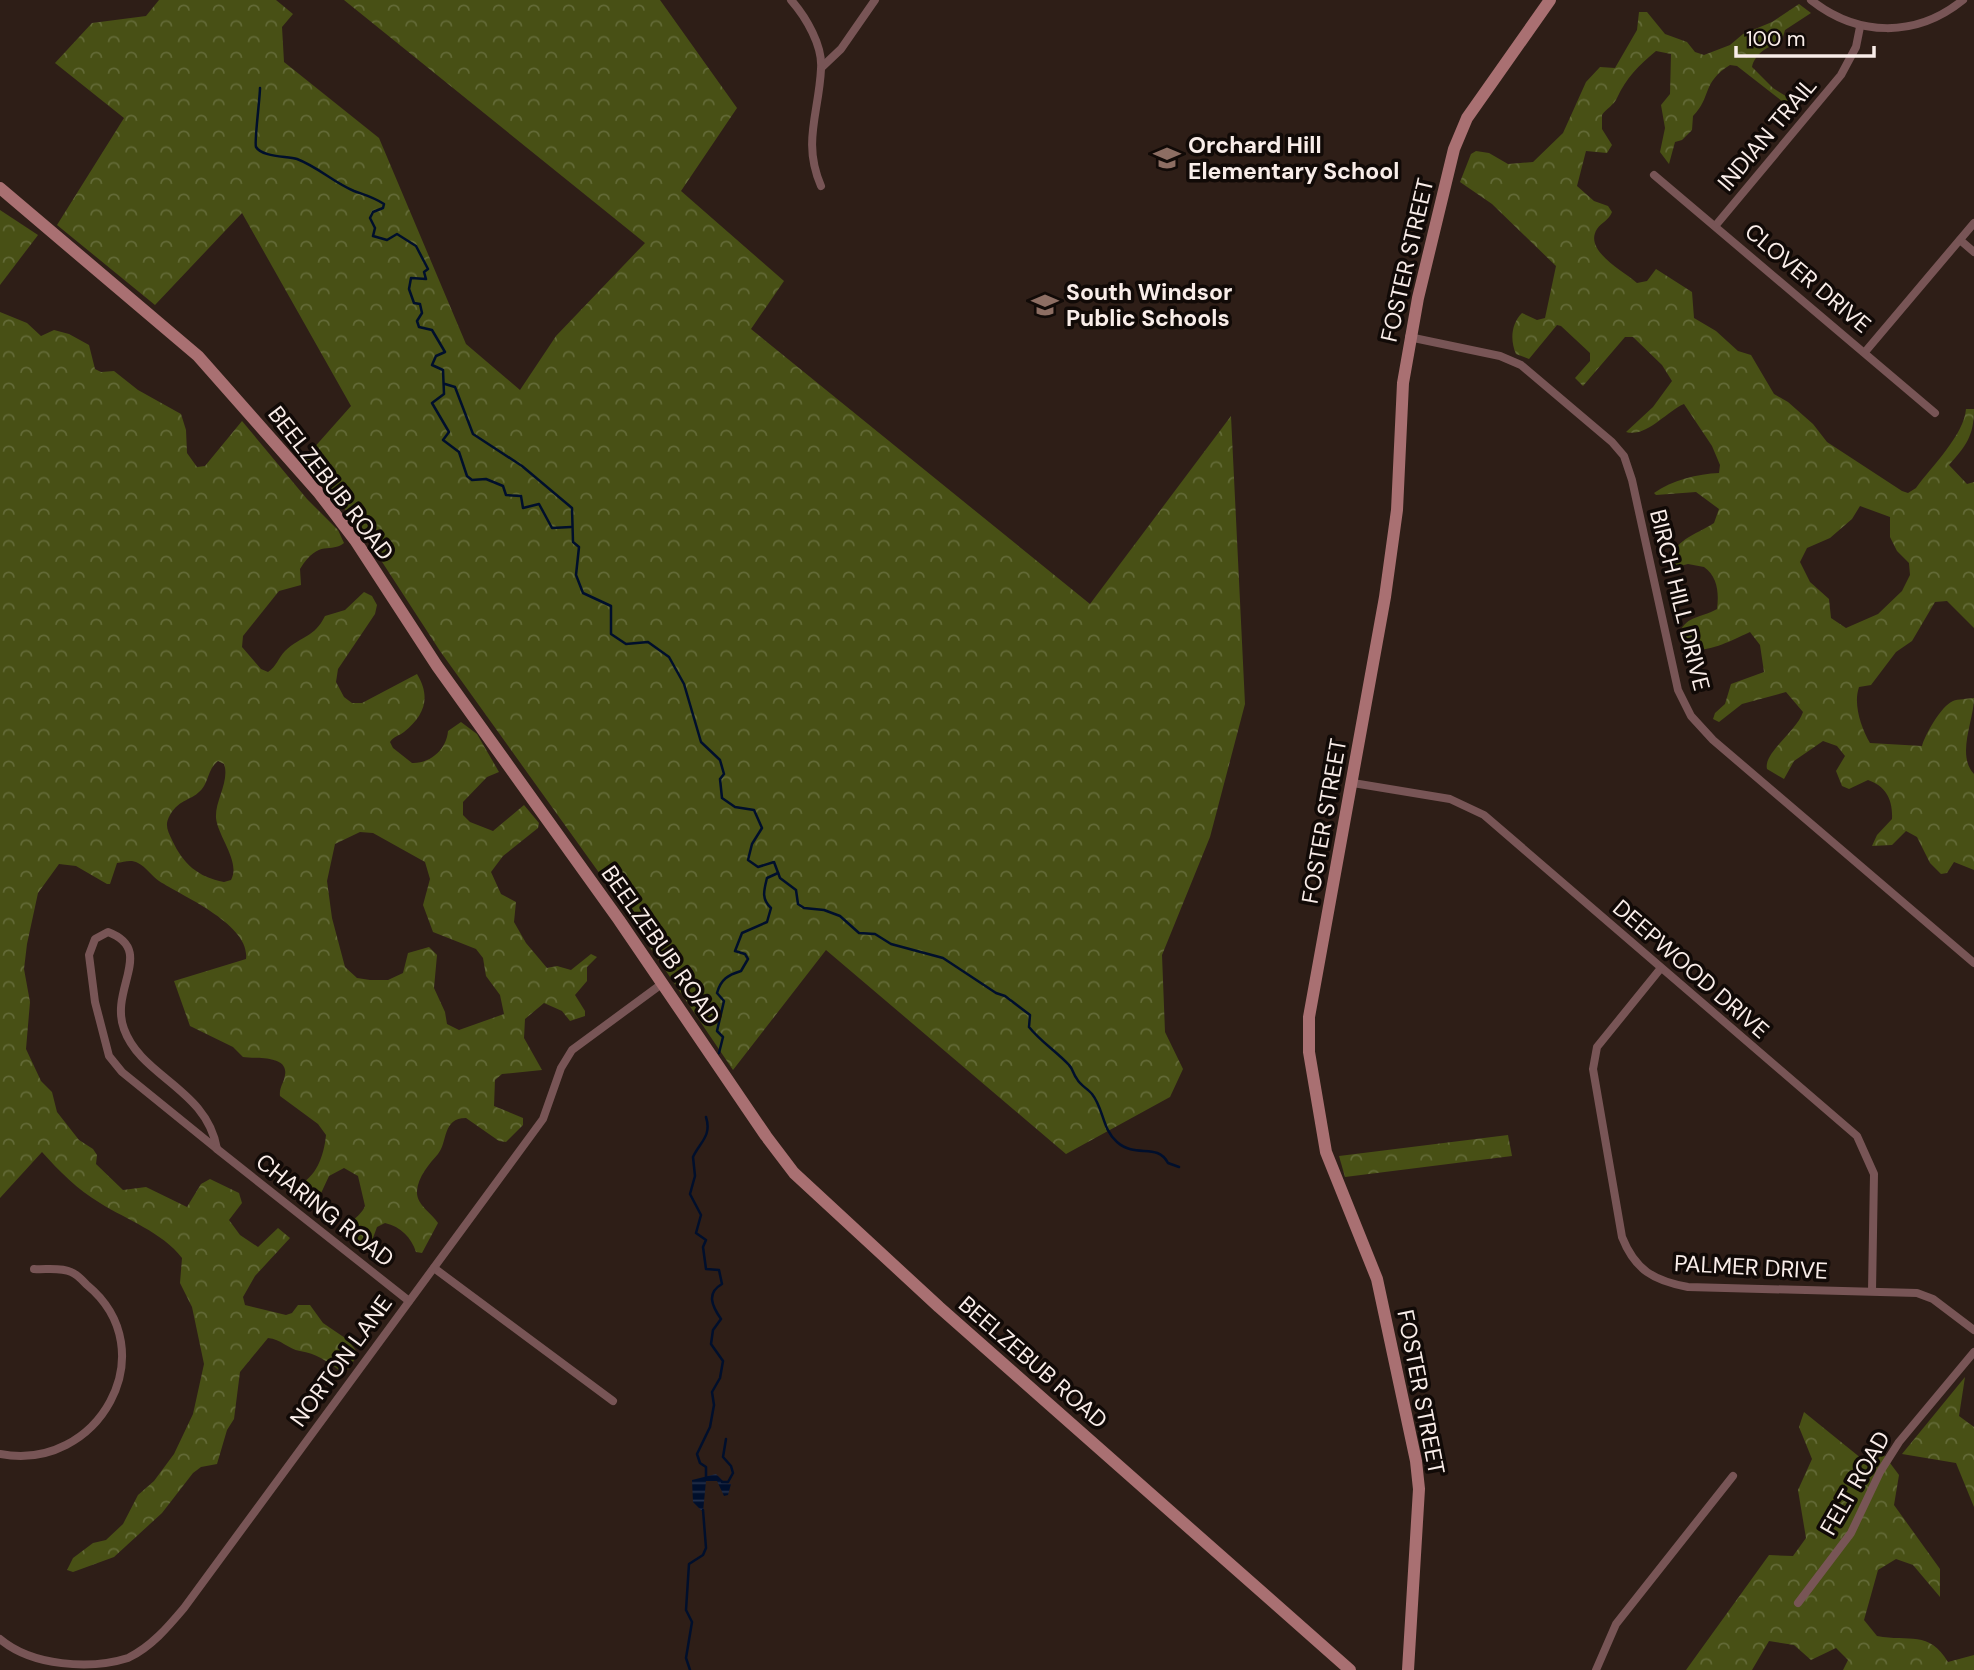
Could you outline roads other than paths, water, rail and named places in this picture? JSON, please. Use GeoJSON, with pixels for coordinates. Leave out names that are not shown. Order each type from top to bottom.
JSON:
{"type":"FeatureCollection","features":[{"type":"Feature","properties":{"kind":"street"},"geometry":{"type":"LineString","coordinates":[[792,0],[819,48],[822,67],[810,144],[813,167],[821,186]]}},
{"type":"Feature","properties":{"kind":"street"},"geometry":{"type":"LineString","coordinates":[[822,67],[841,49],[875,0]]}},
{"type":"Feature","properties":{"kind":"street","name":"FOSTER STREET"},"geometry":{"type":"LineString","coordinates":[[1408,1670],[1419,1489],[1416,1461],[1377,1279],[1326,1152],[1309,1052],[1309,1017],[1353,783],[1397,510],[1403,393],[1409,337],[1454,149],[1467,118],[1550,0]]}},
{"type":"Feature","properties":{"kind":"street"},"geometry":{"type":"LineString","coordinates":[[1811,0],[1828,13],[1860,27],[1905,27],[1944,16],[1963,0]]}},
{"type":"Feature","properties":{"kind":"street","name":"INDIAN TRAIL"},"geometry":{"type":"LineString","coordinates":[[1716,226],[1841,75],[1856,47],[1860,27]]}},
{"type":"Feature","properties":{"kind":"street","name":"CLOVER DRIVE"},"geometry":{"type":"LineString","coordinates":[[1654,175],[1935,413]]}},
{"type":"Feature","properties":{"kind":"street","name":"BEELZEBUB ROAD"},"geometry":{"type":"LineString","coordinates":[[0,188],[198,356],[318,493],[794,1173],[830,1209],[1350,1670]]}},
{"type":"Feature","properties":{"kind":"street"},"geometry":{"type":"LineString","coordinates":[[1866,352],[1974,223]]}},
{"type":"Feature","properties":{"kind":"street"},"geometry":{"type":"LineString","coordinates":[[1960,240],[1974,252]]}},
{"type":"Feature","properties":{"kind":"street","name":"BIRCH HILL DRIVE"},"geometry":{"type":"LineString","coordinates":[[1409,337],[1500,356],[1521,365],[1612,442],[1624,456],[1632,480],[1678,690],[1691,716],[1713,740],[1974,963]]}},
{"type":"Feature","properties":{"kind":"street","name":"DEEPWOOD DRIVE"},"geometry":{"type":"LineString","coordinates":[[1353,783],[1450,799],[1484,815],[1857,1136],[1874,1174],[1872,1291]]}},
{"type":"Feature","properties":{"kind":"street","name":"CHARING ROAD"},"geometry":{"type":"LineString","coordinates":[[217,1149],[214,1133],[194,1102],[133,1047],[123,1029],[119,1003],[132,961],[131,948],[122,937],[108,932],[95,939],[89,955],[95,1002],[109,1056],[122,1072],[217,1149],[409,1301]]}},
{"type":"Feature","properties":{"kind":"street","name":"PALMER DRIVE"},"geometry":{"type":"LineString","coordinates":[[1661,968],[1597,1047],[1593,1069],[1622,1237],[1628,1254],[1660,1282],[1688,1287],[1917,1293],[1933,1298],[1974,1330]]}},
{"type":"Feature","properties":{"kind":"street","name":"NORTON LANE"},"geometry":{"type":"LineString","coordinates":[[0,1639],[8,1646],[53,1664],[93,1669],[128,1658],[160,1636],[544,1119],[561,1068],[572,1050],[663,984]]}},
{"type":"Feature","properties":{"kind":"street"},"geometry":{"type":"LineString","coordinates":[[434,1268],[613,1401]]}},
{"type":"Feature","properties":{"kind":"street"},"geometry":{"type":"LineString","coordinates":[[0,1454],[39,1456],[70,1446],[98,1423],[116,1392],[122,1358],[119,1328],[100,1296],[70,1271],[34,1269]]}},
{"type":"Feature","properties":{"kind":"street","name":"FELT ROAD"},"geometry":{"type":"LineString","coordinates":[[1797,1603],[1857,1524],[1880,1472],[1899,1442],[1974,1352]]}},
{"type":"Feature","properties":{"kind":"street"},"geometry":{"type":"LineString","coordinates":[[1597,1670],[1616,1624],[1733,1476]]}},
{"type":"Feature","properties":{"kind":"water"},"geometry":{"type":"Polygon","coordinates":[[[716,1474],[725,1483],[731,1484],[728,1495],[724,1496],[717,1481],[706,1481],[703,1512],[693,1502],[692,1480],[716,1474]]]}},
{"type":"Feature","properties":{"kind":"waterway"},"geometry":{"type":"LineString","coordinates":[[260,88],[256,147],[269,154],[297,159],[346,187],[384,204],[383,208],[373,212],[370,218],[375,228],[373,236],[387,240],[397,234],[416,246],[428,269],[424,272],[426,279],[411,278],[409,289],[414,303],[420,304],[422,313],[417,321],[419,327],[432,330],[445,352],[436,356],[432,365],[443,370],[444,394],[432,403],[449,432],[443,440],[459,452],[467,476],[472,480],[486,479],[503,486],[506,495],[521,496],[523,508],[539,504],[552,528],[571,527]]}},
{"type":"Feature","properties":{"kind":"waterway"},"geometry":{"type":"LineString","coordinates":[[445,384],[455,387],[473,434],[522,466],[572,508],[573,542],[579,547],[576,575],[583,593],[611,606],[611,634],[626,644],[648,642],[669,657],[684,684],[701,742],[720,760],[724,774],[720,779],[722,798],[735,807],[754,810],[762,828],[752,844],[748,860],[758,867],[774,862],[780,878],[796,890],[798,904],[804,908],[824,910],[840,916],[859,933],[875,934],[891,944],[943,958],[996,993],[1005,996],[1030,1015],[1029,1027],[1069,1065],[1078,1081],[1092,1094],[1108,1131],[1117,1142],[1131,1149],[1158,1153],[1168,1163],[1179,1167]]}},
{"type":"Feature","properties":{"kind":"waterway"},"geometry":{"type":"LineString","coordinates":[[719,1053],[723,1037],[717,1031],[724,1001],[717,993],[723,981],[741,971],[748,959],[745,954],[735,951],[742,933],[767,922],[771,908],[765,898],[765,886],[767,878],[778,873]]}},
{"type":"Feature","properties":{"kind":"waterway"},"geometry":{"type":"LineString","coordinates":[[706,1117],[706,1134],[693,1157],[695,1176],[690,1194],[701,1215],[696,1233],[706,1240],[703,1247],[706,1269],[719,1270],[722,1284],[712,1296],[713,1305],[721,1319],[713,1330],[711,1344],[723,1361],[720,1378],[712,1392],[714,1405],[710,1427],[697,1454],[700,1463],[706,1467],[706,1477]]}},
{"type":"Feature","properties":{"kind":"waterway"},"geometry":{"type":"LineString","coordinates":[[722,1482],[728,1482],[733,1473],[723,1457],[726,1439]]}},
{"type":"Feature","properties":{"kind":"waterway"},"geometry":{"type":"LineString","coordinates":[[690,1670],[686,1658],[692,1622],[686,1610],[689,1564],[703,1555],[706,1548],[703,1510]]}},
{"type":"Feature","properties":{"kind":"place","name":"Orchard Hill Elementary School"},"geometry":{"type":"Point","coordinates":[1167,158]}},
{"type":"Feature","properties":{"kind":"place","name":"South Windsor Public Schools"},"geometry":{"type":"Point","coordinates":[1045,305]}}]}
